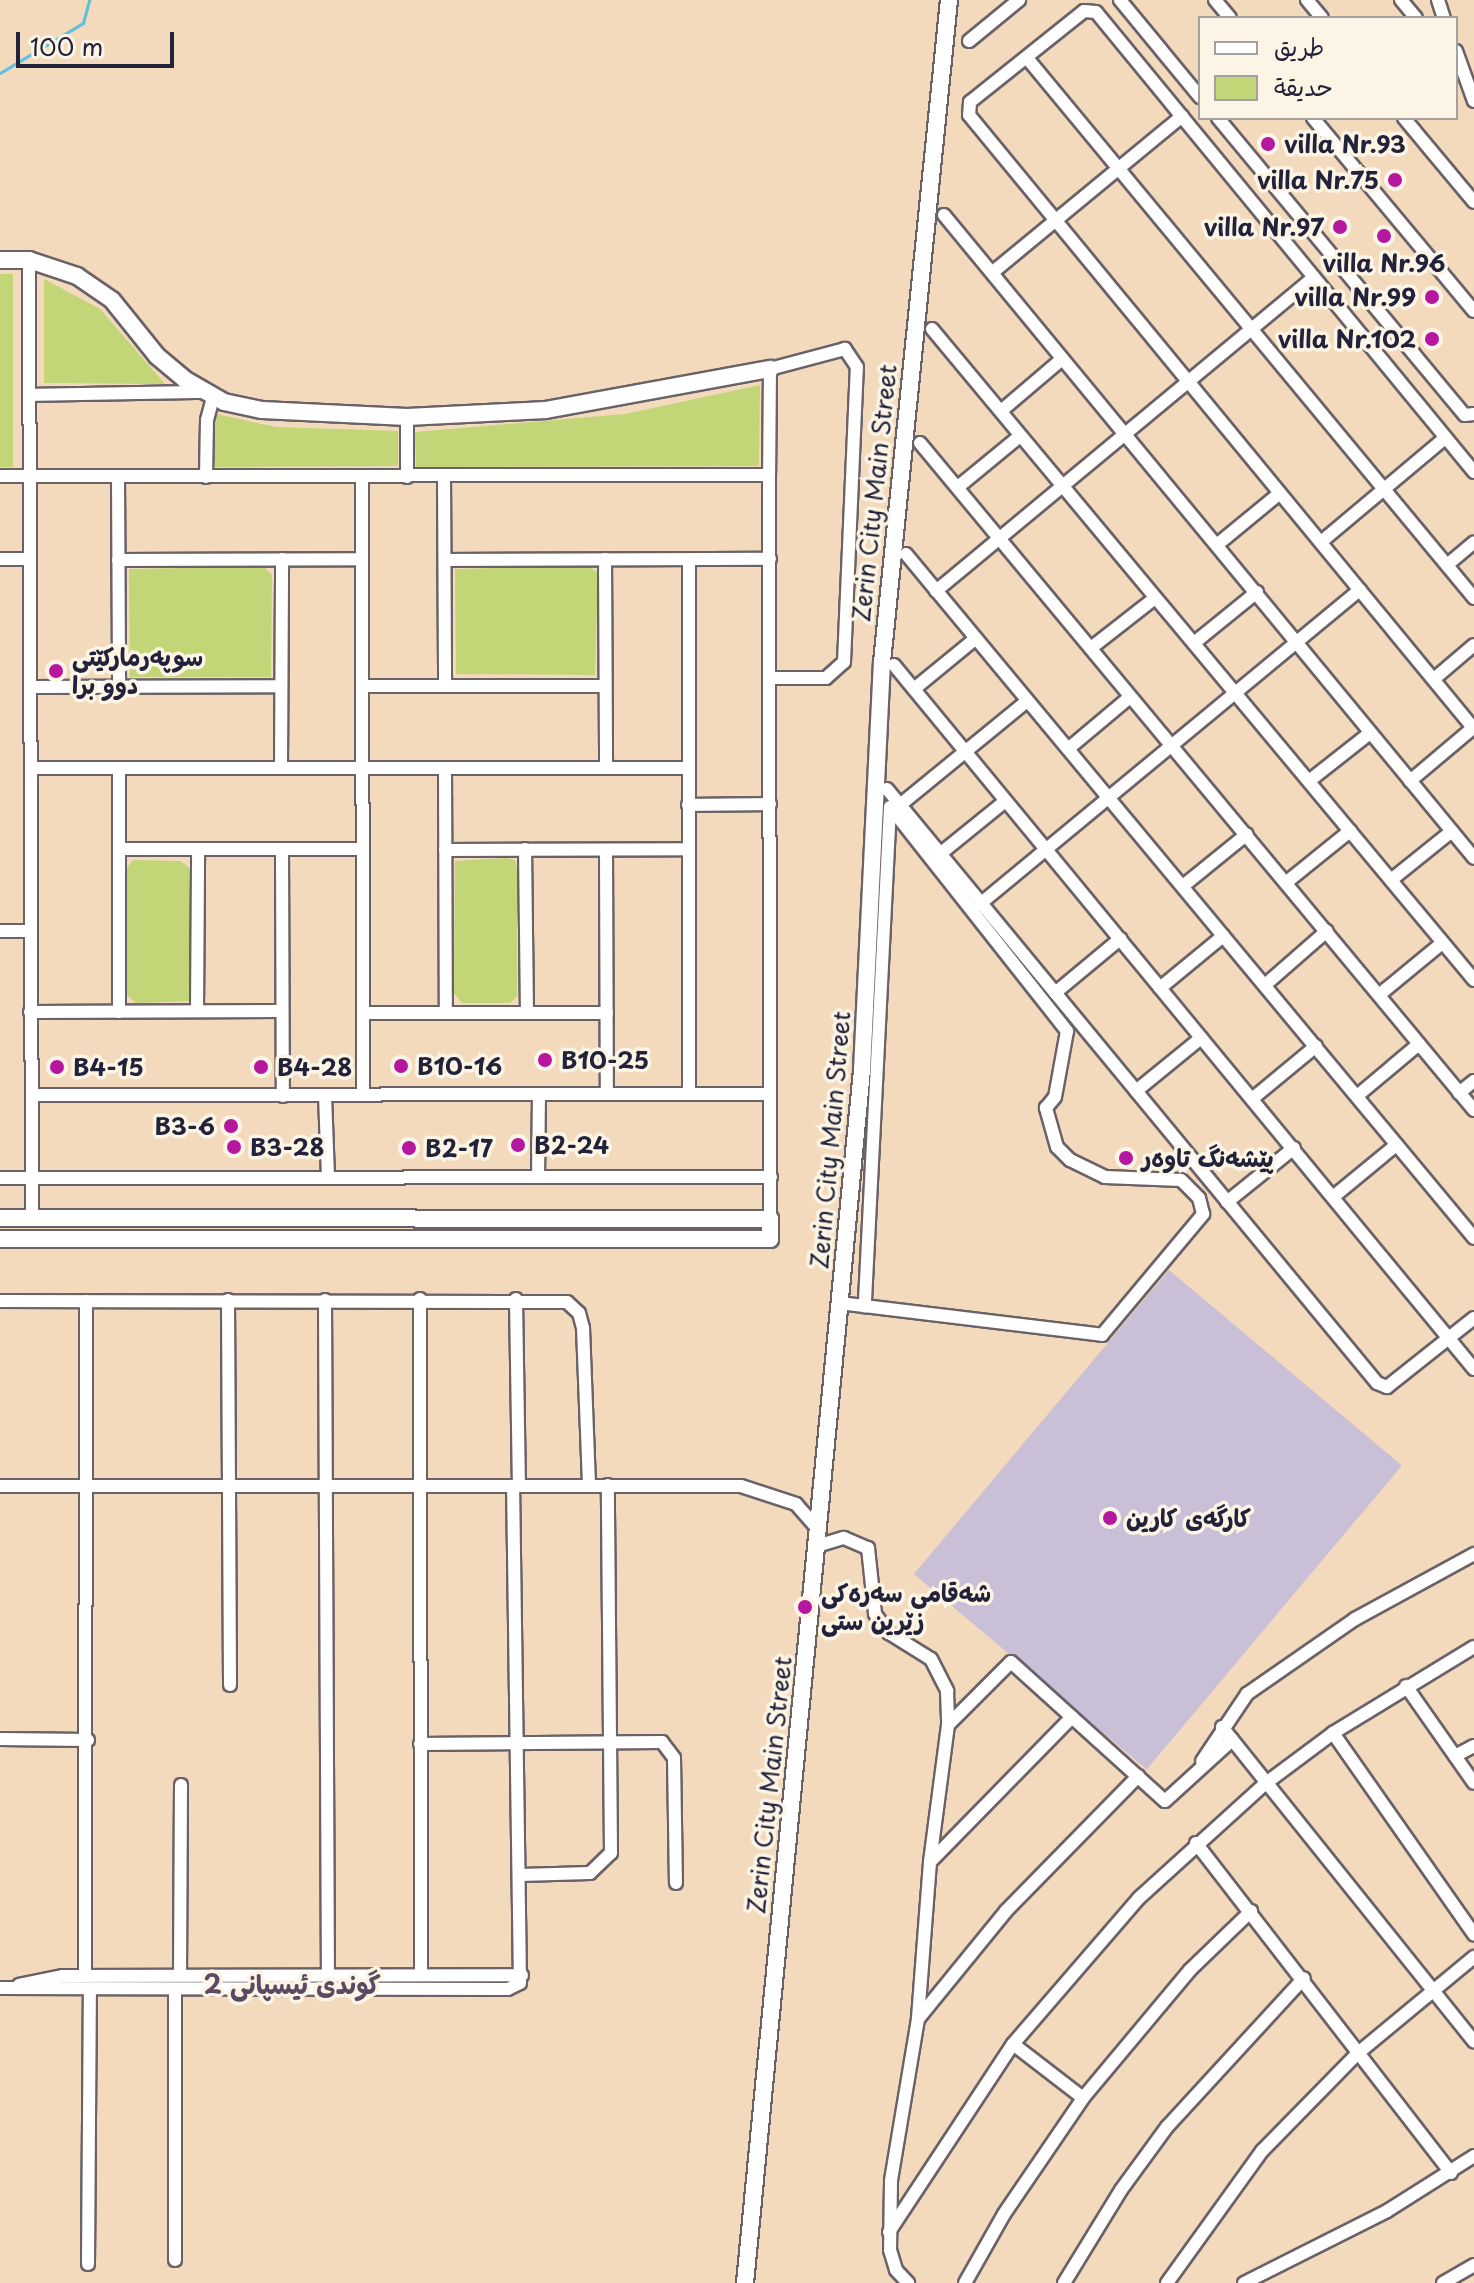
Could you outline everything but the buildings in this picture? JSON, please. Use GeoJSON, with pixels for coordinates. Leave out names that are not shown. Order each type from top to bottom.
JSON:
{"type":"FeatureCollection","features":[{"type":"Feature","properties":{"kind":"street","name":"Zerin City Main Street"},"geometry":{"type":"LineString","coordinates":[[745,2283],[862,1070],[891,555],[949,0]]}},
{"type":"Feature","properties":{"kind":"street"},"geometry":{"type":"LineString","coordinates":[[969,41],[1019,0]]}},
{"type":"Feature","properties":{"kind":"street"},"geometry":{"type":"LineString","coordinates":[[1120,0],[1198,95]]}},
{"type":"Feature","properties":{"kind":"street"},"geometry":{"type":"LineString","coordinates":[[1215,0],[1228,16]]}},
{"type":"Feature","properties":{"kind":"street"},"geometry":{"type":"LineString","coordinates":[[1307,0],[1320,16]]}},
{"type":"Feature","properties":{"kind":"street"},"geometry":{"type":"LineString","coordinates":[[1401,0],[1414,16]]}},
{"type":"Feature","properties":{"kind":"street"},"geometry":{"type":"LineString","coordinates":[[1410,781],[1474,729],[967,110],[973,100],[1090,9],[1182,116],[1474,472]]}},
{"type":"Feature","properties":{"kind":"street"},"geometry":{"type":"LineString","coordinates":[[1027,58],[1474,598]]}},
{"type":"Feature","properties":{"kind":"street"},"geometry":{"type":"LineString","coordinates":[[1460,69],[1474,101]]}},
{"type":"Feature","properties":{"kind":"street"},"geometry":{"type":"LineString","coordinates":[[993,272],[1182,116]]}},
{"type":"Feature","properties":{"kind":"street"},"geometry":{"type":"LineString","coordinates":[[1220,120],[1465,415],[1474,414]]}},
{"type":"Feature","properties":{"kind":"street"},"geometry":{"type":"LineString","coordinates":[[1315,120],[1474,311]]}},
{"type":"Feature","properties":{"kind":"street"},"geometry":{"type":"LineString","coordinates":[[1406,120],[1474,202]]}},
{"type":"Feature","properties":{"kind":"street"},"geometry":{"type":"LineString","coordinates":[[944,215],[1300,641],[1370,733],[1474,858]]}},
{"type":"Feature","properties":{"kind":"street"},"geometry":{"type":"LineString","coordinates":[[0,260],[29,260],[97,288],[157,356],[208,395]]}},
{"type":"Feature","properties":{"kind":"street"},"geometry":{"type":"LineString","coordinates":[[29,260],[32,1218]]}},
{"type":"Feature","properties":{"kind":"street"},"geometry":{"type":"LineString","coordinates":[[936,591],[1314,277]]}},
{"type":"Feature","properties":{"kind":"street"},"geometry":{"type":"LineString","coordinates":[[932,329],[1474,980]]}},
{"type":"Feature","properties":{"kind":"street"},"geometry":{"type":"LineString","coordinates":[[30,395],[208,395],[279,413],[407,417],[546,410],[770,369],[837,349],[851,351],[857,367],[844,662],[826,678],[770,678]]}},
{"type":"Feature","properties":{"kind":"street"},"geometry":{"type":"LineString","coordinates":[[1001,411],[1062,359]]}},
{"type":"Feature","properties":{"kind":"street"},"geometry":{"type":"LineString","coordinates":[[0,1239],[770,1239],[770,369]]}},
{"type":"Feature","properties":{"kind":"street"},"geometry":{"type":"LineString","coordinates":[[206,477],[208,395]]}},
{"type":"Feature","properties":{"kind":"street"},"geometry":{"type":"LineString","coordinates":[[407,417],[407,477]]}},
{"type":"Feature","properties":{"kind":"street"},"geometry":{"type":"LineString","coordinates":[[958,487],[1020,436]]}},
{"type":"Feature","properties":{"kind":"street"},"geometry":{"type":"LineString","coordinates":[[1321,542],[1445,438]]}},
{"type":"Feature","properties":{"kind":"street"},"geometry":{"type":"LineString","coordinates":[[920,443],[1130,697],[1288,881],[1474,1110]]}},
{"type":"Feature","properties":{"kind":"street"},"geometry":{"type":"LineString","coordinates":[[0,476],[362,478],[769,475]]}},
{"type":"Feature","properties":{"kind":"street"},"geometry":{"type":"LineString","coordinates":[[118,477],[119,686]]}},
{"type":"Feature","properties":{"kind":"street"},"geometry":{"type":"LineString","coordinates":[[444,477],[445,686]]}},
{"type":"Feature","properties":{"kind":"street"},"geometry":{"type":"LineString","coordinates":[[362,478],[363,1094]]}},
{"type":"Feature","properties":{"kind":"street"},"geometry":{"type":"LineString","coordinates":[[1218,544],[1280,493]]}},
{"type":"Feature","properties":{"kind":"street"},"geometry":{"type":"LineString","coordinates":[[1447,565],[1474,542]]}},
{"type":"Feature","properties":{"kind":"street"},"geometry":{"type":"LineString","coordinates":[[906,554],[1474,1238]]}},
{"type":"Feature","properties":{"kind":"street"},"geometry":{"type":"LineString","coordinates":[[0,559],[30,559]]}},
{"type":"Feature","properties":{"kind":"street"},"geometry":{"type":"LineString","coordinates":[[281,768],[282,559]]}},
{"type":"Feature","properties":{"kind":"street"},"geometry":{"type":"LineString","coordinates":[[118,560],[362,559]]}},
{"type":"Feature","properties":{"kind":"street"},"geometry":{"type":"LineString","coordinates":[[605,559],[606,768]]}},
{"type":"Feature","properties":{"kind":"street"},"geometry":{"type":"LineString","coordinates":[[445,560],[770,559]]}},
{"type":"Feature","properties":{"kind":"street"},"geometry":{"type":"LineString","coordinates":[[689,560],[689,1094]]}},
{"type":"Feature","properties":{"kind":"street"},"geometry":{"type":"LineString","coordinates":[[980,904],[1043,850],[1175,747],[1360,590]]}},
{"type":"Feature","properties":{"kind":"street"},"geometry":{"type":"LineString","coordinates":[[1194,643],[1257,592]]}},
{"type":"Feature","properties":{"kind":"street"},"geometry":{"type":"LineString","coordinates":[[1091,648],[1155,598]]}},
{"type":"Feature","properties":{"kind":"street"},"geometry":{"type":"LineString","coordinates":[[914,689],[975,639]]}},
{"type":"Feature","properties":{"kind":"street"},"geometry":{"type":"LineString","coordinates":[[1434,679],[1474,645]]}},
{"type":"Feature","properties":{"kind":"street"},"geometry":{"type":"LineString","coordinates":[[894,665],[1043,850],[1294,1148],[1474,1369]]}},
{"type":"Feature","properties":{"kind":"street"},"geometry":{"type":"LineString","coordinates":[[31,687],[281,686]]}},
{"type":"Feature","properties":{"kind":"street"},"geometry":{"type":"LineString","coordinates":[[363,686],[605,686]]}},
{"type":"Feature","properties":{"kind":"street"},"geometry":{"type":"LineString","coordinates":[[1068,749],[1130,697]]}},
{"type":"Feature","properties":{"kind":"street"},"geometry":{"type":"LineString","coordinates":[[900,805],[1027,701]]}},
{"type":"Feature","properties":{"kind":"street"},"geometry":{"type":"LineString","coordinates":[[1309,781],[1370,733]]}},
{"type":"Feature","properties":{"kind":"street"},"geometry":{"type":"LineString","coordinates":[[31,768],[689,768]]}},
{"type":"Feature","properties":{"kind":"street"},"geometry":{"type":"LineString","coordinates":[[119,768],[119,1012]]}},
{"type":"Feature","properties":{"kind":"street"},"geometry":{"type":"LineString","coordinates":[[445,768],[446,1012]]}},
{"type":"Feature","properties":{"kind":"street"},"geometry":{"type":"LineString","coordinates":[[887,789],[1380,1386],[1391,1385],[1474,1318]]}},
{"type":"Feature","properties":{"kind":"street"},"geometry":{"type":"LineString","coordinates":[[940,854],[1004,802]]}},
{"type":"Feature","properties":{"kind":"street"},"geometry":{"type":"LineString","coordinates":[[688,805],[770,804]]}},
{"type":"Feature","properties":{"kind":"street"},"geometry":{"type":"LineString","coordinates":[[840,1299],[1102,1335],[1203,1214],[1199,1198],[1181,1180],[1105,1177],[1057,1147],[1046,1108],[1055,1097],[1067,1031],[890,807],[866,1302]]}},
{"type":"Feature","properties":{"kind":"street"},"geometry":{"type":"LineString","coordinates":[[1288,881],[1350,831]]}},
{"type":"Feature","properties":{"kind":"street"},"geometry":{"type":"LineString","coordinates":[[1391,880],[1452,831]]}},
{"type":"Feature","properties":{"kind":"street"},"geometry":{"type":"LineString","coordinates":[[1183,886],[1247,834]]}},
{"type":"Feature","properties":{"kind":"street"},"geometry":{"type":"LineString","coordinates":[[119,849],[363,849]]}},
{"type":"Feature","properties":{"kind":"street"},"geometry":{"type":"LineString","coordinates":[[525,849],[527,1013]]}},
{"type":"Feature","properties":{"kind":"street"},"geometry":{"type":"LineString","coordinates":[[445,850],[688,849]]}},
{"type":"Feature","properties":{"kind":"street"},"geometry":{"type":"LineString","coordinates":[[197,1011],[198,850]]}},
{"type":"Feature","properties":{"kind":"street"},"geometry":{"type":"LineString","coordinates":[[282,850],[283,1096]]}},
{"type":"Feature","properties":{"kind":"street"},"geometry":{"type":"LineString","coordinates":[[606,850],[607,1093]]}},
{"type":"Feature","properties":{"kind":"street"},"geometry":{"type":"LineString","coordinates":[[0,931],[29,931]]}},
{"type":"Feature","properties":{"kind":"street"},"geometry":{"type":"LineString","coordinates":[[1265,985],[1327,931]]}},
{"type":"Feature","properties":{"kind":"street"},"geometry":{"type":"LineString","coordinates":[[1160,988],[1223,936]]}},
{"type":"Feature","properties":{"kind":"street"},"geometry":{"type":"LineString","coordinates":[[1055,993],[1120,939]]}},
{"type":"Feature","properties":{"kind":"street"},"geometry":{"type":"LineString","coordinates":[[1379,995],[1442,943]]}},
{"type":"Feature","properties":{"kind":"street"},"geometry":{"type":"LineString","coordinates":[[30,1012],[281,1011]]}},
{"type":"Feature","properties":{"kind":"street"},"geometry":{"type":"LineString","coordinates":[[364,1013],[607,1013]]}},
{"type":"Feature","properties":{"kind":"street"},"geometry":{"type":"LineString","coordinates":[[1136,1091],[1201,1038]]}},
{"type":"Feature","properties":{"kind":"street"},"geometry":{"type":"LineString","coordinates":[[1357,1096],[1419,1044]]}},
{"type":"Feature","properties":{"kind":"street"},"geometry":{"type":"LineString","coordinates":[[1252,1099],[1316,1046]]}},
{"type":"Feature","properties":{"kind":"street"},"geometry":{"type":"LineString","coordinates":[[1459,1093],[1474,1081]]}},
{"type":"Feature","properties":{"kind":"street"},"geometry":{"type":"LineString","coordinates":[[538,1177],[539,1094]]}},
{"type":"Feature","properties":{"kind":"street"},"geometry":{"type":"LineString","coordinates":[[32,1095],[770,1094]]}},
{"type":"Feature","properties":{"kind":"street"},"geometry":{"type":"LineString","coordinates":[[325,1095],[328,1177]]}},
{"type":"Feature","properties":{"kind":"street"},"geometry":{"type":"LineString","coordinates":[[1333,1197],[1396,1145]]}},
{"type":"Feature","properties":{"kind":"street"},"geometry":{"type":"LineString","coordinates":[[1227,1202],[1294,1148]]}},
{"type":"Feature","properties":{"kind":"street"},"geometry":{"type":"LineString","coordinates":[[0,1178],[771,1177]]}},
{"type":"Feature","properties":{"kind":"street"},"geometry":{"type":"LineString","coordinates":[[0,1218],[770,1219]]}},
{"type":"Feature","properties":{"kind":"street"},"geometry":{"type":"LineString","coordinates":[[102,1218],[102,1238]]}},
{"type":"Feature","properties":{"kind":"street"},"geometry":{"type":"LineString","coordinates":[[407,1218],[407,1238]]}},
{"type":"Feature","properties":{"kind":"street"},"geometry":{"type":"LineString","coordinates":[[420,1299],[421,1975]]}},
{"type":"Feature","properties":{"kind":"street"},"geometry":{"type":"LineString","coordinates":[[6,1988],[175,1991],[517,1987],[522,1975],[516,1742],[516,1299]]}},
{"type":"Feature","properties":{"kind":"street"},"geometry":{"type":"LineString","coordinates":[[0,1301],[516,1299],[567,1302],[583,1320],[589,1486]]}},
{"type":"Feature","properties":{"kind":"street"},"geometry":{"type":"LineString","coordinates":[[228,1300],[230,1685]]}},
{"type":"Feature","properties":{"kind":"street"},"geometry":{"type":"LineString","coordinates":[[325,1300],[328,1975]]}},
{"type":"Feature","properties":{"kind":"street"},"geometry":{"type":"LineString","coordinates":[[85,1976],[88,1740],[86,1301]]}},
{"type":"Feature","properties":{"kind":"street"},"geometry":{"type":"LineString","coordinates":[[520,1875],[590,1873],[607,1862],[611,1843],[608,1485]]}},
{"type":"Feature","properties":{"kind":"street"},"geometry":{"type":"LineString","coordinates":[[0,1486],[608,1485],[760,1488],[796,1504],[818,1538],[844,1538],[868,1548],[875,1614],[889,1633],[939,1668],[947,1691],[948,1725],[930,1862],[918,2019],[895,2148],[889,2232],[896,2270],[908,2283]]}},
{"type":"Feature","properties":{"kind":"street"},"geometry":{"type":"LineString","coordinates":[[1195,1773],[1222,1727],[1247,1694],[1324,1639],[1474,1554]]}},
{"type":"Feature","properties":{"kind":"street"},"geometry":{"type":"LineString","coordinates":[[889,2232],[1013,2044],[1068,1976],[1196,1843],[1266,1783],[1333,1733],[1474,1647]]}},
{"type":"Feature","properties":{"kind":"street"},"geometry":{"type":"LineString","coordinates":[[948,1725],[1011,1662],[1165,1801],[1232,1740]]}},
{"type":"Feature","properties":{"kind":"street"},"geometry":{"type":"LineString","coordinates":[[1406,1686],[1474,1783]]}},
{"type":"Feature","properties":{"kind":"street"},"geometry":{"type":"LineString","coordinates":[[930,1862],[1072,1717]]}},
{"type":"Feature","properties":{"kind":"street"},"geometry":{"type":"LineString","coordinates":[[1222,1727],[1474,2042]]}},
{"type":"Feature","properties":{"kind":"street"},"geometry":{"type":"LineString","coordinates":[[1333,1733],[1474,1934]]}},
{"type":"Feature","properties":{"kind":"street"},"geometry":{"type":"LineString","coordinates":[[0,1739],[88,1740]]}},
{"type":"Feature","properties":{"kind":"street"},"geometry":{"type":"LineString","coordinates":[[420,1744],[655,1740],[672,1752],[676,1883]]}},
{"type":"Feature","properties":{"kind":"street"},"geometry":{"type":"LineString","coordinates":[[1455,1756],[1474,1746]]}},
{"type":"Feature","properties":{"kind":"street"},"geometry":{"type":"LineString","coordinates":[[918,2019],[1006,1911],[1138,1776]]}},
{"type":"Feature","properties":{"kind":"street"},"geometry":{"type":"LineString","coordinates":[[180,1975],[181,1785]]}},
{"type":"Feature","properties":{"kind":"street"},"geometry":{"type":"LineString","coordinates":[[1196,1843],[1304,1978],[1451,2173]]}},
{"type":"Feature","properties":{"kind":"street"},"geometry":{"type":"LineString","coordinates":[[965,2283],[1004,2214],[1083,2098],[1190,1970],[1251,1911]]}},
{"type":"Feature","properties":{"kind":"street"},"geometry":{"type":"LineString","coordinates":[[1167,2283],[1262,2151],[1358,2053],[1474,1957]]}},
{"type":"Feature","properties":{"kind":"street"},"geometry":{"type":"LineString","coordinates":[[6,1988],[49,1977],[85,1976],[522,1975]]}},
{"type":"Feature","properties":{"kind":"street"},"geometry":{"type":"LineString","coordinates":[[1064,2283],[1121,2190],[1167,2127],[1304,1978]]}},
{"type":"Feature","properties":{"kind":"street"},"geometry":{"type":"LineString","coordinates":[[88,2264],[90,1991]]}},
{"type":"Feature","properties":{"kind":"street"},"geometry":{"type":"LineString","coordinates":[[175,1991],[175,2260]]}},
{"type":"Feature","properties":{"kind":"street"},"geometry":{"type":"LineString","coordinates":[[1013,2044],[1083,2098]]}},
{"type":"Feature","properties":{"kind":"street"},"geometry":{"type":"LineString","coordinates":[[1244,2283],[1387,2211],[1474,2156]]}},
{"type":"Feature","properties":{"kind":"street"},"geometry":{"type":"LineString","coordinates":[[1443,2283],[1474,2265]]}},
{"type":"Feature","properties":{"kind":"shaded area"},"geometry":{"type":"Polygon","coordinates":[[[1169,1270],[1402,1465],[1147,1770],[914,1574],[1169,1270]]]}},
{"type":"Feature","properties":{"kind":"green space"},"geometry":{"type":"Polygon","coordinates":[[[0,274],[13,274],[13,467],[0,467],[0,274]]]}},
{"type":"Feature","properties":{"kind":"green space"},"geometry":{"type":"Polygon","coordinates":[[[44,279],[100,309],[165,384],[44,383],[44,279]]]}},
{"type":"Feature","properties":{"kind":"green space"},"geometry":{"type":"Polygon","coordinates":[[[760,385],[759,466],[416,467],[415,432],[625,414],[760,385]]]}},
{"type":"Feature","properties":{"kind":"green space"},"geometry":{"type":"Polygon","coordinates":[[[212,413],[276,427],[398,431],[398,466],[212,467],[212,413]]]}},
{"type":"Feature","properties":{"kind":"green space"},"geometry":{"type":"Polygon","coordinates":[[[589,566],[598,573],[595,675],[456,674],[455,569],[589,566]]]}},
{"type":"Feature","properties":{"kind":"green space"},"geometry":{"type":"Polygon","coordinates":[[[264,567],[272,575],[271,677],[130,677],[129,569],[264,567]]]}},
{"type":"Feature","properties":{"kind":"green space"},"geometry":{"type":"Polygon","coordinates":[[[133,860],[180,861],[190,868],[190,1001],[136,1003],[127,995],[127,868],[133,860]]]}},
{"type":"Feature","properties":{"kind":"green space"},"geometry":{"type":"Polygon","coordinates":[[[515,860],[517,869],[517,996],[510,1003],[462,1003],[454,993],[455,861],[515,860]]]}},
{"type":"Feature","properties":{"kind":"waterway"},"geometry":{"type":"LineString","coordinates":[[0,73],[83,23],[89,0]]}},
{"type":"Feature","properties":{"kind":"place","name":"villa Nr.93"},"geometry":{"type":"Point","coordinates":[1268,144]}},
{"type":"Feature","properties":{"kind":"place","name":"villa Nr.75"},"geometry":{"type":"Point","coordinates":[1395,180]}},
{"type":"Feature","properties":{"kind":"place","name":"villa Nr.97"},"geometry":{"type":"Point","coordinates":[1340,227]}},
{"type":"Feature","properties":{"kind":"place","name":"villa Nr.96"},"geometry":{"type":"Point","coordinates":[1384,236]}},
{"type":"Feature","properties":{"kind":"place","name":"villa Nr.99"},"geometry":{"type":"Point","coordinates":[1432,297]}},
{"type":"Feature","properties":{"kind":"place","name":"villa Nr.102"},"geometry":{"type":"Point","coordinates":[1432,339]}},
{"type":"Feature","properties":{"kind":"place","name":"سوپەرمارکێتی دوو برا"},"geometry":{"type":"Point","coordinates":[56,671]}},
{"type":"Feature","properties":{"kind":"place","name":"B10-25"},"geometry":{"type":"Point","coordinates":[545,1060]}},
{"type":"Feature","properties":{"kind":"place","name":"B10-16"},"geometry":{"type":"Point","coordinates":[401,1066]}},
{"type":"Feature","properties":{"kind":"place","name":"B4-15"},"geometry":{"type":"Point","coordinates":[57,1067]}},
{"type":"Feature","properties":{"kind":"place","name":"B4-28"},"geometry":{"type":"Point","coordinates":[261,1067]}},
{"type":"Feature","properties":{"kind":"place","name":"B3-6"},"geometry":{"type":"Point","coordinates":[231,1126]}},
{"type":"Feature","properties":{"kind":"place","name":"B2-24"},"geometry":{"type":"Point","coordinates":[518,1145]}},
{"type":"Feature","properties":{"kind":"place","name":"B3-28"},"geometry":{"type":"Point","coordinates":[234,1147]}},
{"type":"Feature","properties":{"kind":"place","name":"B2-17"},"geometry":{"type":"Point","coordinates":[409,1148]}},
{"type":"Feature","properties":{"kind":"place","name":"پێشەنگ تاوەر"},"geometry":{"type":"Point","coordinates":[1126,1158]}},
{"type":"Feature","properties":{"kind":"place","name":"کارگەی کارین"},"geometry":{"type":"Point","coordinates":[1110,1518]}},
{"type":"Feature","properties":{"kind":"place","name":"شەقامی سەرەکی زێرین ستی"},"geometry":{"type":"Point","coordinates":[805,1607]}},
{"type":"Feature","properties":{"kind":"district","name":"گوندی ئیسپانی 2"},"geometry":{"type":"Point","coordinates":[292,1984]}}]}
